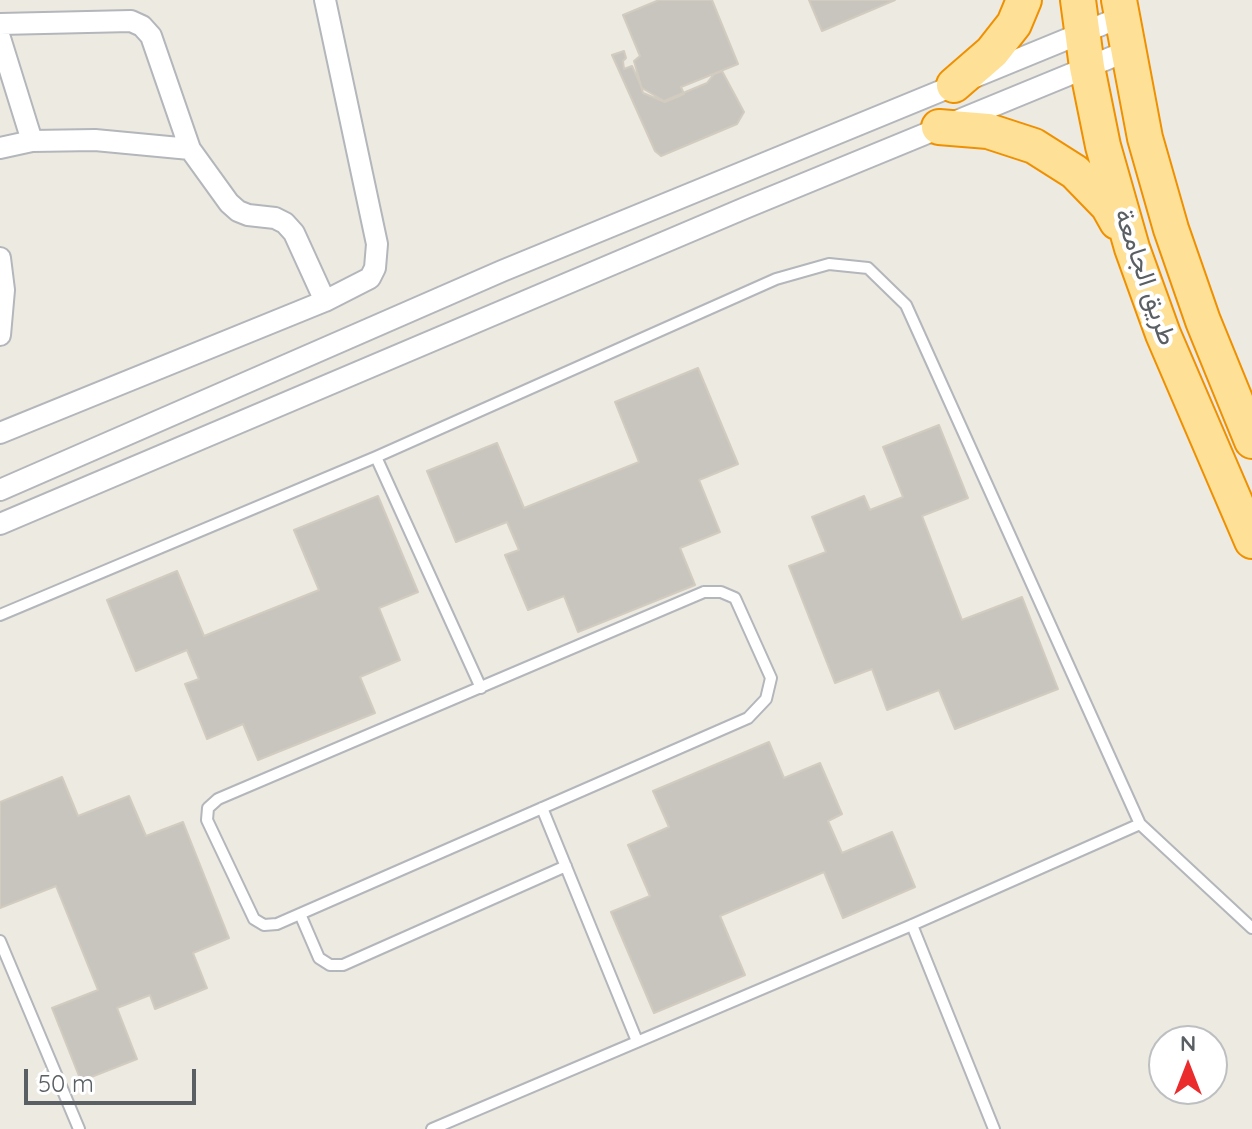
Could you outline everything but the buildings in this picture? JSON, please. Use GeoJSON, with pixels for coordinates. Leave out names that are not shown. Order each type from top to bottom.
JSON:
{"type":"FeatureCollection","features":[{"type":"Feature","properties":{"kind":"highway"},"geometry":{"type":"LineString","coordinates":[[954,85],[992,52],[1014,24],[1024,0]]}},
{"type":"Feature","properties":{"kind":"highway","name":"طريق الجامعة"},"geometry":{"type":"LineString","coordinates":[[1120,8],[1145,138],[1171,229],[1203,321],[1243,392],[1252,441]]}},
{"type":"Feature","properties":{"kind":"highway","name":"طريق الجامعة"},"geometry":{"type":"LineString","coordinates":[[1080,16],[1103,146],[1132,248],[1163,334],[1252,541]]}},
{"type":"Feature","properties":{"kind":"highway"},"geometry":{"type":"LineString","coordinates":[[939,127],[988,131],[1034,146],[1075,172],[1108,206],[1132,248]]}},
{"type":"Feature","properties":{"kind":"street"},"geometry":{"type":"LineString","coordinates":[[0,433],[325,301],[370,278],[375,268],[377,244],[325,0]]}},
{"type":"Feature","properties":{"kind":"street"},"geometry":{"type":"LineString","coordinates":[[0,490],[502,271],[954,85],[1080,16],[1120,8]]}},
{"type":"Feature","properties":{"kind":"street"},"geometry":{"type":"LineString","coordinates":[[0,24],[131,21],[142,26],[151,36],[190,149],[238,211],[275,218],[294,233],[325,301]]}},
{"type":"Feature","properties":{"kind":"street"},"geometry":{"type":"LineString","coordinates":[[0,38],[32,141]]}},
{"type":"Feature","properties":{"kind":"street"},"geometry":{"type":"LineString","coordinates":[[0,524],[939,127],[1127,51]]}},
{"type":"Feature","properties":{"kind":"street"},"geometry":{"type":"LineString","coordinates":[[0,148],[32,141],[95,140],[190,149]]}},
{"type":"Feature","properties":{"kind":"street"},"geometry":{"type":"LineString","coordinates":[[0,258],[4,290],[1,325]]}},
{"type":"Feature","properties":{"kind":"street"},"geometry":{"type":"LineString","coordinates":[[1198,414],[1243,392]]}},
{"type":"Feature","properties":{"kind":"lane"},"geometry":{"type":"LineString","coordinates":[[0,615],[376,457],[776,279],[829,264],[868,268],[906,305],[1140,824],[1252,928]]}},
{"type":"Feature","properties":{"kind":"lane"},"geometry":{"type":"LineString","coordinates":[[376,457],[481,688]]}},
{"type":"Feature","properties":{"kind":"lane"},"geometry":{"type":"LineString","coordinates":[[704,592],[721,592],[735,598],[771,678],[766,699],[748,718],[542,808],[277,924],[264,925],[254,919],[207,820],[208,808],[218,799],[704,592]]}},
{"type":"Feature","properties":{"kind":"lane"},"geometry":{"type":"LineString","coordinates":[[542,808],[637,1041]]}},
{"type":"Feature","properties":{"kind":"lane"},"geometry":{"type":"LineString","coordinates":[[432,1129],[912,925],[1140,824]]}},
{"type":"Feature","properties":{"kind":"lane"},"geometry":{"type":"LineString","coordinates":[[300,914],[319,958],[330,965],[343,965],[566,866]]}},
{"type":"Feature","properties":{"kind":"lane"},"geometry":{"type":"LineString","coordinates":[[912,925],[994,1129]]}},
{"type":"Feature","properties":{"kind":"lane"},"geometry":{"type":"LineString","coordinates":[[0,941],[79,1129]]}}]}
